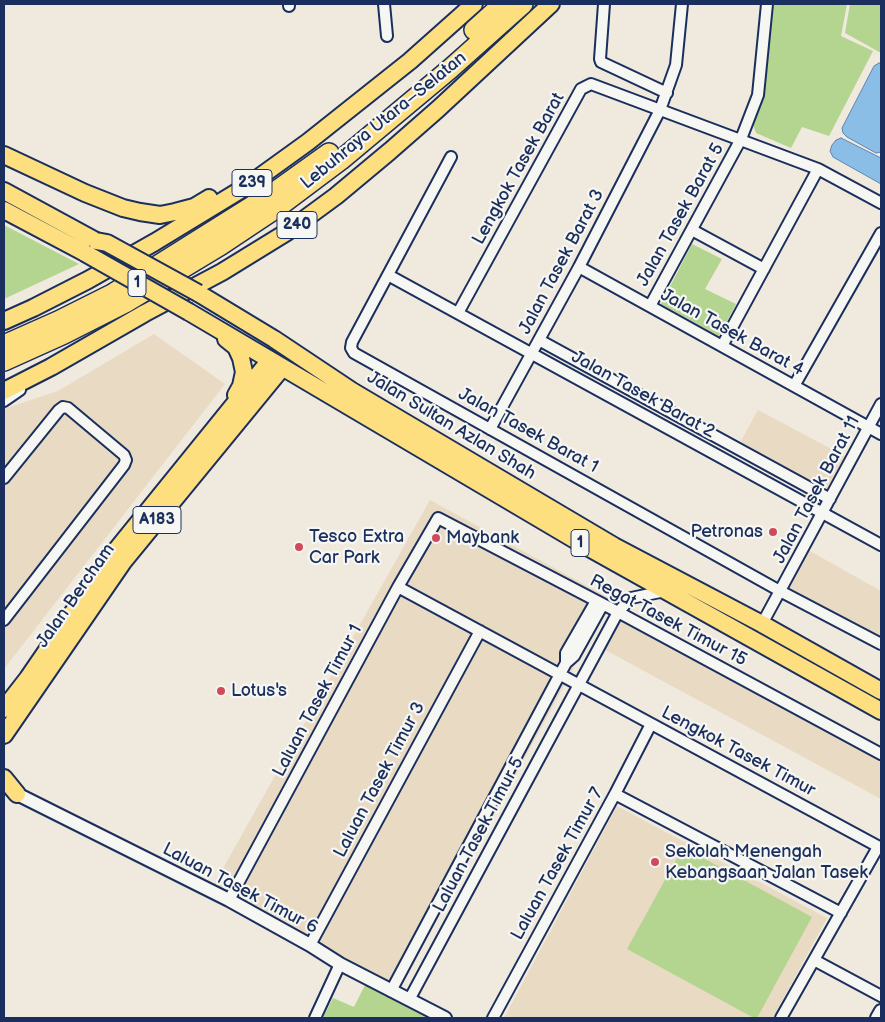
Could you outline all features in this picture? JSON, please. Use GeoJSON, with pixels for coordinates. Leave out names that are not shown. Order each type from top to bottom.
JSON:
{"type":"FeatureCollection","features":[{"type":"Feature","properties":{"kind":"highway","name":"Lebuhraya Utara–Selatan"},"geometry":{"type":"LineString","coordinates":[[4,345],[58,322],[112,294],[276,191],[336,148],[504,4]]}},
{"type":"Feature","properties":{"kind":"highway","name":"Lebuhraya Utara–Selatan"},"geometry":{"type":"LineString","coordinates":[[4,361],[56,338],[125,303],[221,246],[281,205],[363,142],[524,4]]}},
{"type":"Feature","properties":{"kind":"main road","name":"239"},"geometry":{"type":"LineString","coordinates":[[4,321],[57,296],[155,242],[247,186],[308,142],[410,62],[474,4]]}},
{"type":"Feature","properties":{"kind":"main road","name":"240"},"geometry":{"type":"LineString","coordinates":[[4,391],[222,272],[287,232],[336,196],[397,145],[552,4]]}},
{"type":"Feature","properties":{"kind":"main road"},"geometry":{"type":"LineString","coordinates":[[4,155],[123,208],[160,215],[194,206],[308,142]]}},
{"type":"Feature","properties":{"kind":"main road","name":"Jalan Sultan Azlan Shah"},"geometry":{"type":"LineString","coordinates":[[4,192],[96,241],[107,243],[194,302],[209,325],[277,362],[582,544],[881,711]]}},
{"type":"Feature","properties":{"kind":"main road","name":"Jalan Sultan Azlan Shah"},"geometry":{"type":"LineString","coordinates":[[4,210],[85,253],[260,330],[352,391],[614,546],[762,624],[881,692]]}},
{"type":"Feature","properties":{"kind":"main road"},"geometry":{"type":"LineString","coordinates":[[194,302],[270,344],[275,349],[277,362],[292,357],[312,364]]}},
{"type":"Feature","properties":{"kind":"main road"},"geometry":{"type":"LineString","coordinates":[[169,486],[170,478],[236,395],[241,386],[244,372],[242,358],[236,348],[209,325]]}},
{"type":"Feature","properties":{"kind":"main road","name":"Jalan Bercham"},"geometry":{"type":"LineString","coordinates":[[4,735],[123,562],[255,400],[277,362]]}},
{"type":"Feature","properties":{"kind":"main road","name":"Jalan Bercham"},"geometry":{"type":"LineString","coordinates":[[4,709],[28,678],[113,554],[169,486],[277,362]]}},
{"type":"Feature","properties":{"kind":"main road"},"geometry":{"type":"LineString","coordinates":[[255,400],[275,385],[288,383],[348,405]]}},
{"type":"Feature","properties":{"kind":"main road"},"geometry":{"type":"LineString","coordinates":[[4,750],[35,701],[42,681]]}},
{"type":"Feature","properties":{"kind":"main road"},"geometry":{"type":"LineString","coordinates":[[4,778],[10,792]]}},
{"type":"Feature","properties":{"kind":"street"},"geometry":{"type":"LineString","coordinates":[[384,4],[387,36]]}},
{"type":"Feature","properties":{"kind":"street"},"geometry":{"type":"LineString","coordinates":[[604,4],[601,62],[667,93]]}},
{"type":"Feature","properties":{"kind":"street","name":"Jalan Tasek Barat 3"},"geometry":{"type":"LineString","coordinates":[[490,429],[579,266],[660,110],[676,65],[682,4]]}},
{"type":"Feature","properties":{"kind":"street","name":"Jalan Tasek Barat 5"},"geometry":{"type":"LineString","coordinates":[[650,306],[740,139],[759,92],[767,4]]}},
{"type":"Feature","properties":{"kind":"street","name":"Lengkok Tasek Barat"},"geometry":{"type":"LineString","coordinates":[[458,313],[584,86],[594,84],[818,168],[881,203]]}},
{"type":"Feature","properties":{"kind":"street","name":"Jalan Tasek Barat 1"},"geometry":{"type":"LineString","coordinates":[[452,157],[352,342],[351,348],[354,353],[780,591],[881,644]]}},
{"type":"Feature","properties":{"kind":"street"},"geometry":{"type":"LineString","coordinates":[[722,346],[818,168]]}},
{"type":"Feature","properties":{"kind":"street"},"geometry":{"type":"LineString","coordinates":[[692,230],[764,269]]}},
{"type":"Feature","properties":{"kind":"street"},"geometry":{"type":"LineString","coordinates":[[794,386],[881,233]]}},
{"type":"Feature","properties":{"kind":"street","name":"Jalan Tasek Barat 4"},"geometry":{"type":"LineString","coordinates":[[579,266],[881,434]]}},
{"type":"Feature","properties":{"kind":"street","name":"Jalan Tasek Barat 2"},"geometry":{"type":"LineString","coordinates":[[388,275],[881,545]]}},
{"type":"Feature","properties":{"kind":"street"},"geometry":{"type":"LineString","coordinates":[[539,340],[830,498]]}},
{"type":"Feature","properties":{"kind":"street"},"geometry":{"type":"LineString","coordinates":[[4,401],[51,367]]}},
{"type":"Feature","properties":{"kind":"street","name":"Jalan Tasek Barat 11"},"geometry":{"type":"LineString","coordinates":[[762,624],[881,404]]}},
{"type":"Feature","properties":{"kind":"street"},"geometry":{"type":"LineString","coordinates":[[4,478],[63,407],[68,408],[124,455],[126,460],[4,620]]}},
{"type":"Feature","properties":{"kind":"street","name":"Laluan Tasek Timur 1"},"geometry":{"type":"LineString","coordinates":[[229,900],[398,587],[438,518]]}},
{"type":"Feature","properties":{"kind":"street","name":"Regat Tasek Timur 15"},"geometry":{"type":"LineString","coordinates":[[438,518],[618,612],[881,754]]}},
{"type":"Feature","properties":{"kind":"street","name":"Lengkok Tasek Timur"},"geometry":{"type":"LineString","coordinates":[[398,587],[880,848]]}},
{"type":"Feature","properties":{"kind":"street"},"geometry":{"type":"LineString","coordinates":[[578,685],[618,612],[631,598],[665,590]]}},
{"type":"Feature","properties":{"kind":"street"},"geometry":{"type":"LineString","coordinates":[[391,991],[566,663],[566,653],[599,602]]}},
{"type":"Feature","properties":{"kind":"street","name":"Laluan Tasek Timur 3"},"geometry":{"type":"LineString","coordinates":[[310,945],[480,631]]}},
{"type":"Feature","properties":{"kind":"street","name":"Laluan Tasek Timur 5"},"geometry":{"type":"LineString","coordinates":[[409,1000],[578,685]]}},
{"type":"Feature","properties":{"kind":"street","name":"Laluan Tasek Timur 7"},"geometry":{"type":"LineString","coordinates":[[493,1018],[651,724]]}},
{"type":"Feature","properties":{"kind":"street","name":"Laluan Tasek Timur 6"},"geometry":{"type":"LineString","coordinates":[[10,792],[229,900],[340,964],[445,1018]]}},
{"type":"Feature","properties":{"kind":"street"},"geometry":{"type":"LineString","coordinates":[[615,794],[841,913]]}},
{"type":"Feature","properties":{"kind":"street"},"geometry":{"type":"LineString","coordinates":[[781,1018],[880,848]]}},
{"type":"Feature","properties":{"kind":"street"},"geometry":{"type":"LineString","coordinates":[[814,960],[881,996]]}},
{"type":"Feature","properties":{"kind":"street"},"geometry":{"type":"LineString","coordinates":[[315,1018],[340,964]]}},
{"type":"Feature","properties":{"kind":"street"},"geometry":{"type":"LineString","coordinates":[[877,1018],[881,1011]]}},
{"type":"Feature","properties":{"kind":"shaded area"},"geometry":{"type":"Polygon","coordinates":[[[154,334],[225,384],[4,669],[4,409],[58,391],[154,334]]]}},
{"type":"Feature","properties":{"kind":"shaded area"},"geometry":{"type":"Polygon","coordinates":[[[758,410],[852,460],[826,504],[734,454],[758,410]]]}},
{"type":"Feature","properties":{"kind":"shaded area"},"geometry":{"type":"Polygon","coordinates":[[[430,500],[611,599],[396,995],[212,888],[430,500]]]}},
{"type":"Feature","properties":{"kind":"shaded area"},"geometry":{"type":"Polygon","coordinates":[[[801,546],[881,591],[881,648],[775,591],[801,546]]]}},
{"type":"Feature","properties":{"kind":"shaded area"},"geometry":{"type":"Polygon","coordinates":[[[615,611],[881,752],[881,799],[596,645],[615,611]]]}},
{"type":"Feature","properties":{"kind":"shaded area","name":"Sekolah Menengah Kebangsaan Jalan Tasek"},"geometry":{"type":"Polygon","coordinates":[[[617,806],[827,918],[773,1018],[504,1018],[617,806]]]}},
{"type":"Feature","properties":{"kind":"green space"},"geometry":{"type":"Polygon","coordinates":[[[773,4],[847,4],[841,36],[873,51],[829,136],[802,127],[791,148],[756,133],[752,122],[764,94],[773,4]]]}},
{"type":"Feature","properties":{"kind":"green space"},"geometry":{"type":"Polygon","coordinates":[[[850,4],[881,4],[881,53],[845,33],[850,4]]]}},
{"type":"Feature","properties":{"kind":"green space"},"geometry":{"type":"Polygon","coordinates":[[[4,225],[79,264],[4,299],[4,225]]]}},
{"type":"Feature","properties":{"kind":"green space"},"geometry":{"type":"Polygon","coordinates":[[[692,244],[722,259],[705,289],[736,304],[719,336],[661,304],[692,244]]]}},
{"type":"Feature","properties":{"kind":"green space"},"geometry":{"type":"Polygon","coordinates":[[[683,847],[812,917],[757,1018],[627,949],[683,847]]]}},
{"type":"Feature","properties":{"kind":"green space"},"geometry":{"type":"Polygon","coordinates":[[[365,985],[427,1018],[323,1018],[333,998],[354,1007],[365,985]]]}},
{"type":"Feature","properties":{"kind":"water"},"geometry":{"type":"Polygon","coordinates":[[[879,63],[881,64],[881,152],[876,153],[847,137],[843,133],[842,128],[874,66],[879,63]]]}},
{"type":"Feature","properties":{"kind":"water"},"geometry":{"type":"Polygon","coordinates":[[[841,138],[881,158],[881,184],[833,157],[830,151],[832,145],[841,138]]]}},
{"type":"Feature","properties":{"kind":"place","name":"Petronas"},"geometry":{"type":"Point","coordinates":[773,532]}},
{"type":"Feature","properties":{"kind":"place","name":"Maybank"},"geometry":{"type":"Point","coordinates":[436,538]}},
{"type":"Feature","properties":{"kind":"place","name":"Tesco Extra Car Park"},"geometry":{"type":"Point","coordinates":[299,547]}},
{"type":"Feature","properties":{"kind":"place","name":"Lotus's"},"geometry":{"type":"Point","coordinates":[221,691]}},
{"type":"Feature","properties":{"kind":"place","name":"Sekolah Menengah Kebangsaan Jalan Tasek"},"geometry":{"type":"Point","coordinates":[655,862]}}]}
